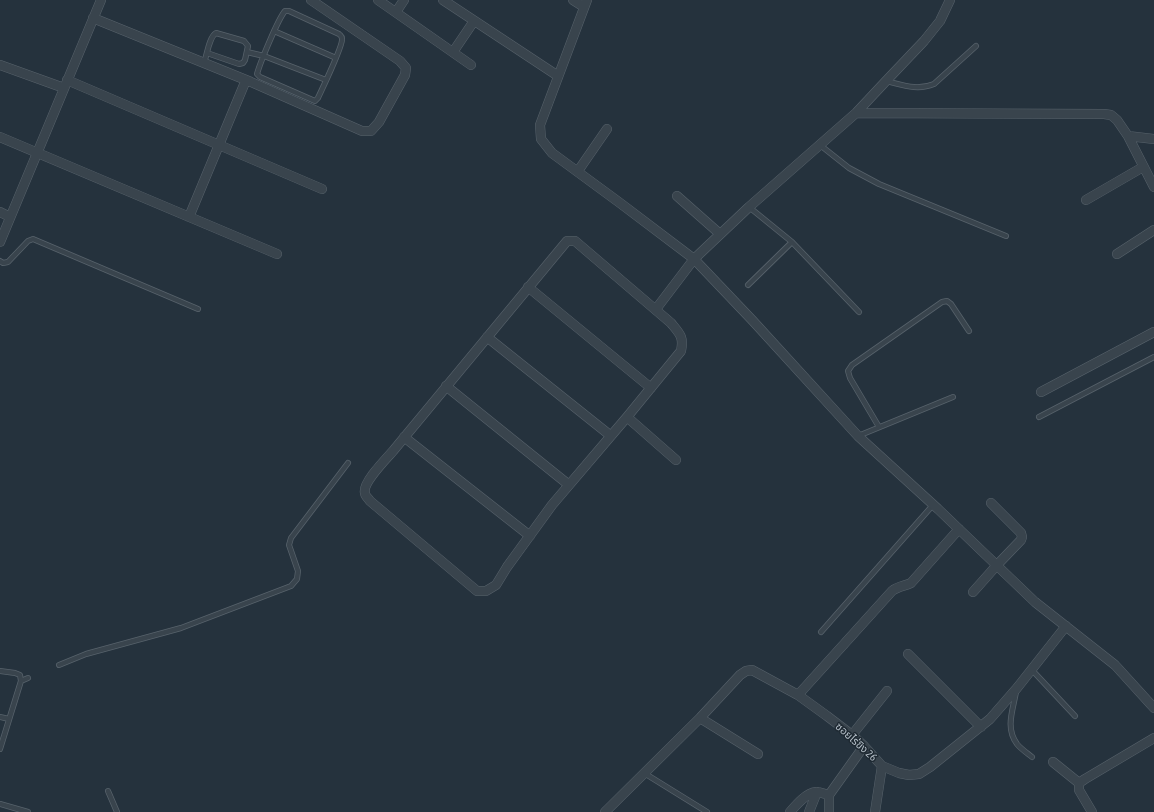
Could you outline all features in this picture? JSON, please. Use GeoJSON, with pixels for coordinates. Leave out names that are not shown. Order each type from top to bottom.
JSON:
{"type":"FeatureCollection","features":[{"type":"Feature","properties":{"kind":"street"},"geometry":{"type":"LineString","coordinates":[[0,242],[101,0]]}},
{"type":"Feature","properties":{"kind":"street"},"geometry":{"type":"LineString","coordinates":[[94,18],[246,80],[362,131],[371,131],[379,122],[405,75],[406,68],[400,61],[311,0]]}},
{"type":"Feature","properties":{"kind":"street"},"geometry":{"type":"LineString","coordinates":[[378,0],[471,65]]}},
{"type":"Feature","properties":{"kind":"street"},"geometry":{"type":"LineString","coordinates":[[396,12],[404,0]]}},
{"type":"Feature","properties":{"kind":"street"},"geometry":{"type":"LineString","coordinates":[[443,0],[558,76]]}},
{"type":"Feature","properties":{"kind":"street"},"geometry":{"type":"LineString","coordinates":[[573,0],[586,4],[540,125],[541,139],[552,153],[578,171],[694,260],[753,321],[858,436],[959,529],[1035,602],[1115,665],[1154,708]]}},
{"type":"Feature","properties":{"kind":"street"},"geometry":{"type":"LineString","coordinates":[[656,309],[694,260],[720,234],[856,113],[924,41],[940,20],[950,0]]}},
{"type":"Feature","properties":{"kind":"street"},"geometry":{"type":"LineString","coordinates":[[452,52],[474,21]]}},
{"type":"Feature","properties":{"kind":"street"},"geometry":{"type":"LineString","coordinates":[[0,65],[66,84],[322,188]]}},
{"type":"Feature","properties":{"kind":"street"},"geometry":{"type":"LineString","coordinates":[[189,217],[246,80]]}},
{"type":"Feature","properties":{"kind":"street"},"geometry":{"type":"LineString","coordinates":[[856,113],[1111,115],[1117,120],[1128,136],[1154,187]]}},
{"type":"Feature","properties":{"kind":"street"},"geometry":{"type":"LineString","coordinates":[[578,171],[607,129]]}},
{"type":"Feature","properties":{"kind":"street"},"geometry":{"type":"LineString","coordinates":[[1128,136],[1154,139]]}},
{"type":"Feature","properties":{"kind":"street"},"geometry":{"type":"LineString","coordinates":[[0,137],[276,254]]}},
{"type":"Feature","properties":{"kind":"street"},"geometry":{"type":"LineString","coordinates":[[1086,200],[1143,167]]}},
{"type":"Feature","properties":{"kind":"street"},"geometry":{"type":"LineString","coordinates":[[677,196],[720,234]]}},
{"type":"Feature","properties":{"kind":"street"},"geometry":{"type":"LineString","coordinates":[[0,212],[10,217]]}},
{"type":"Feature","properties":{"kind":"street"},"geometry":{"type":"LineString","coordinates":[[1117,254],[1154,230]]}},
{"type":"Feature","properties":{"kind":"street"},"geometry":{"type":"LineString","coordinates":[[567,241],[575,241],[671,323],[679,333],[683,342],[681,351],[552,505],[507,567],[496,585],[486,591],[477,591],[370,501],[365,495],[364,488],[370,478],[404,436],[528,287],[567,241]]}},
{"type":"Feature","properties":{"kind":"street"},"geometry":{"type":"LineString","coordinates":[[528,287],[651,388]]}},
{"type":"Feature","properties":{"kind":"street"},"geometry":{"type":"LineString","coordinates":[[1041,392],[1154,332]]}},
{"type":"Feature","properties":{"kind":"street"},"geometry":{"type":"LineString","coordinates":[[487,337],[611,436]]}},
{"type":"Feature","properties":{"kind":"street"},"geometry":{"type":"LineString","coordinates":[[446,386],[569,485]]}},
{"type":"Feature","properties":{"kind":"street"},"geometry":{"type":"LineString","coordinates":[[627,417],[676,460]]}},
{"type":"Feature","properties":{"kind":"street"},"geometry":{"type":"LineString","coordinates":[[404,436],[530,536]]}},
{"type":"Feature","properties":{"kind":"street"},"geometry":{"type":"LineString","coordinates":[[972,592],[1022,540],[1021,533],[991,503]]}},
{"type":"Feature","properties":{"kind":"street"},"geometry":{"type":"LineString","coordinates":[[798,696],[892,591],[912,582],[959,529]]}},
{"type":"Feature","properties":{"kind":"street","name":"ซอยไร่ขิง 26"},"geometry":{"type":"LineString","coordinates":[[605,812],[700,718],[740,675],[746,671],[752,670],[798,696],[852,735],[882,766],[899,773],[909,775],[919,774],[930,767],[990,719],[1032,670],[1066,626]]}},
{"type":"Feature","properties":{"kind":"street"},"geometry":{"type":"LineString","coordinates":[[908,654],[981,726]]}},
{"type":"Feature","properties":{"kind":"street"},"geometry":{"type":"LineString","coordinates":[[852,735],[887,691]]}},
{"type":"Feature","properties":{"kind":"street"},"geometry":{"type":"LineString","coordinates":[[700,718],[758,754]]}},
{"type":"Feature","properties":{"kind":"street"},"geometry":{"type":"LineString","coordinates":[[1079,783],[1154,738]]}},
{"type":"Feature","properties":{"kind":"street"},"geometry":{"type":"LineString","coordinates":[[829,812],[829,795],[864,746]]}},
{"type":"Feature","properties":{"kind":"street"},"geometry":{"type":"LineString","coordinates":[[1053,762],[1079,783],[1080,790],[1092,812]]}},
{"type":"Feature","properties":{"kind":"street"},"geometry":{"type":"LineString","coordinates":[[875,812],[882,766]]}},
{"type":"Feature","properties":{"kind":"street"},"geometry":{"type":"LineString","coordinates":[[790,812],[810,794],[817,792],[829,795]]}},
{"type":"Feature","properties":{"kind":"street"},"geometry":{"type":"LineString","coordinates":[[809,812],[817,792]]}},
{"type":"Feature","properties":{"kind":"lane"},"geometry":{"type":"LineString","coordinates":[[285,11],[288,11],[339,34],[342,37],[336,58],[318,98],[315,101],[260,77],[258,74],[274,31],[282,14],[285,11]]}},
{"type":"Feature","properties":{"kind":"lane"},"geometry":{"type":"LineString","coordinates":[[274,31],[336,58]]}},
{"type":"Feature","properties":{"kind":"lane"},"geometry":{"type":"LineString","coordinates":[[204,63],[207,53],[212,37],[216,33],[244,42],[248,46],[245,60],[243,63],[239,64],[207,53]]}},
{"type":"Feature","properties":{"kind":"lane"},"geometry":{"type":"LineString","coordinates":[[886,81],[926,88],[934,84],[976,46]]}},
{"type":"Feature","properties":{"kind":"lane"},"geometry":{"type":"LineString","coordinates":[[247,52],[264,56],[326,80]]}},
{"type":"Feature","properties":{"kind":"lane"},"geometry":{"type":"LineString","coordinates":[[820,145],[849,168],[879,184],[1006,236]]}},
{"type":"Feature","properties":{"kind":"lane"},"geometry":{"type":"LineString","coordinates":[[749,207],[792,242],[859,312]]}},
{"type":"Feature","properties":{"kind":"lane"},"geometry":{"type":"LineString","coordinates":[[0,261],[3,263],[8,262],[28,241],[34,240],[198,309]]}},
{"type":"Feature","properties":{"kind":"lane"},"geometry":{"type":"LineString","coordinates":[[748,285],[792,242]]}},
{"type":"Feature","properties":{"kind":"lane"},"geometry":{"type":"LineString","coordinates":[[879,427],[850,378],[848,371],[852,365],[942,302],[947,301],[951,304],[969,331]]}},
{"type":"Feature","properties":{"kind":"lane"},"geometry":{"type":"LineString","coordinates":[[1039,417],[1154,357]]}},
{"type":"Feature","properties":{"kind":"lane"},"geometry":{"type":"LineString","coordinates":[[858,436],[953,397]]}},
{"type":"Feature","properties":{"kind":"lane"},"geometry":{"type":"LineString","coordinates":[[59,665],[86,654],[181,628],[290,586],[296,579],[298,572],[289,545],[291,538],[348,463]]}},
{"type":"Feature","properties":{"kind":"lane"},"geometry":{"type":"LineString","coordinates":[[821,632],[933,505]]}},
{"type":"Feature","properties":{"kind":"lane"},"geometry":{"type":"LineString","coordinates":[[1032,670],[1075,716]]}},
{"type":"Feature","properties":{"kind":"lane"},"geometry":{"type":"LineString","coordinates":[[0,671],[20,675],[21,680],[0,749]]}},
{"type":"Feature","properties":{"kind":"lane"},"geometry":{"type":"LineString","coordinates":[[21,680],[28,678]]}},
{"type":"Feature","properties":{"kind":"lane"},"geometry":{"type":"LineString","coordinates":[[1017,688],[1010,726],[1012,736],[1018,745],[1032,758]]}},
{"type":"Feature","properties":{"kind":"lane"},"geometry":{"type":"LineString","coordinates":[[0,717],[9,719]]}},
{"type":"Feature","properties":{"kind":"lane"},"geometry":{"type":"LineString","coordinates":[[644,773],[707,812]]}},
{"type":"Feature","properties":{"kind":"lane"},"geometry":{"type":"LineString","coordinates":[[108,791],[117,812]]}},
{"type":"Feature","properties":{"kind":"lane"},"geometry":{"type":"LineString","coordinates":[[0,804],[28,812]]}}]}
